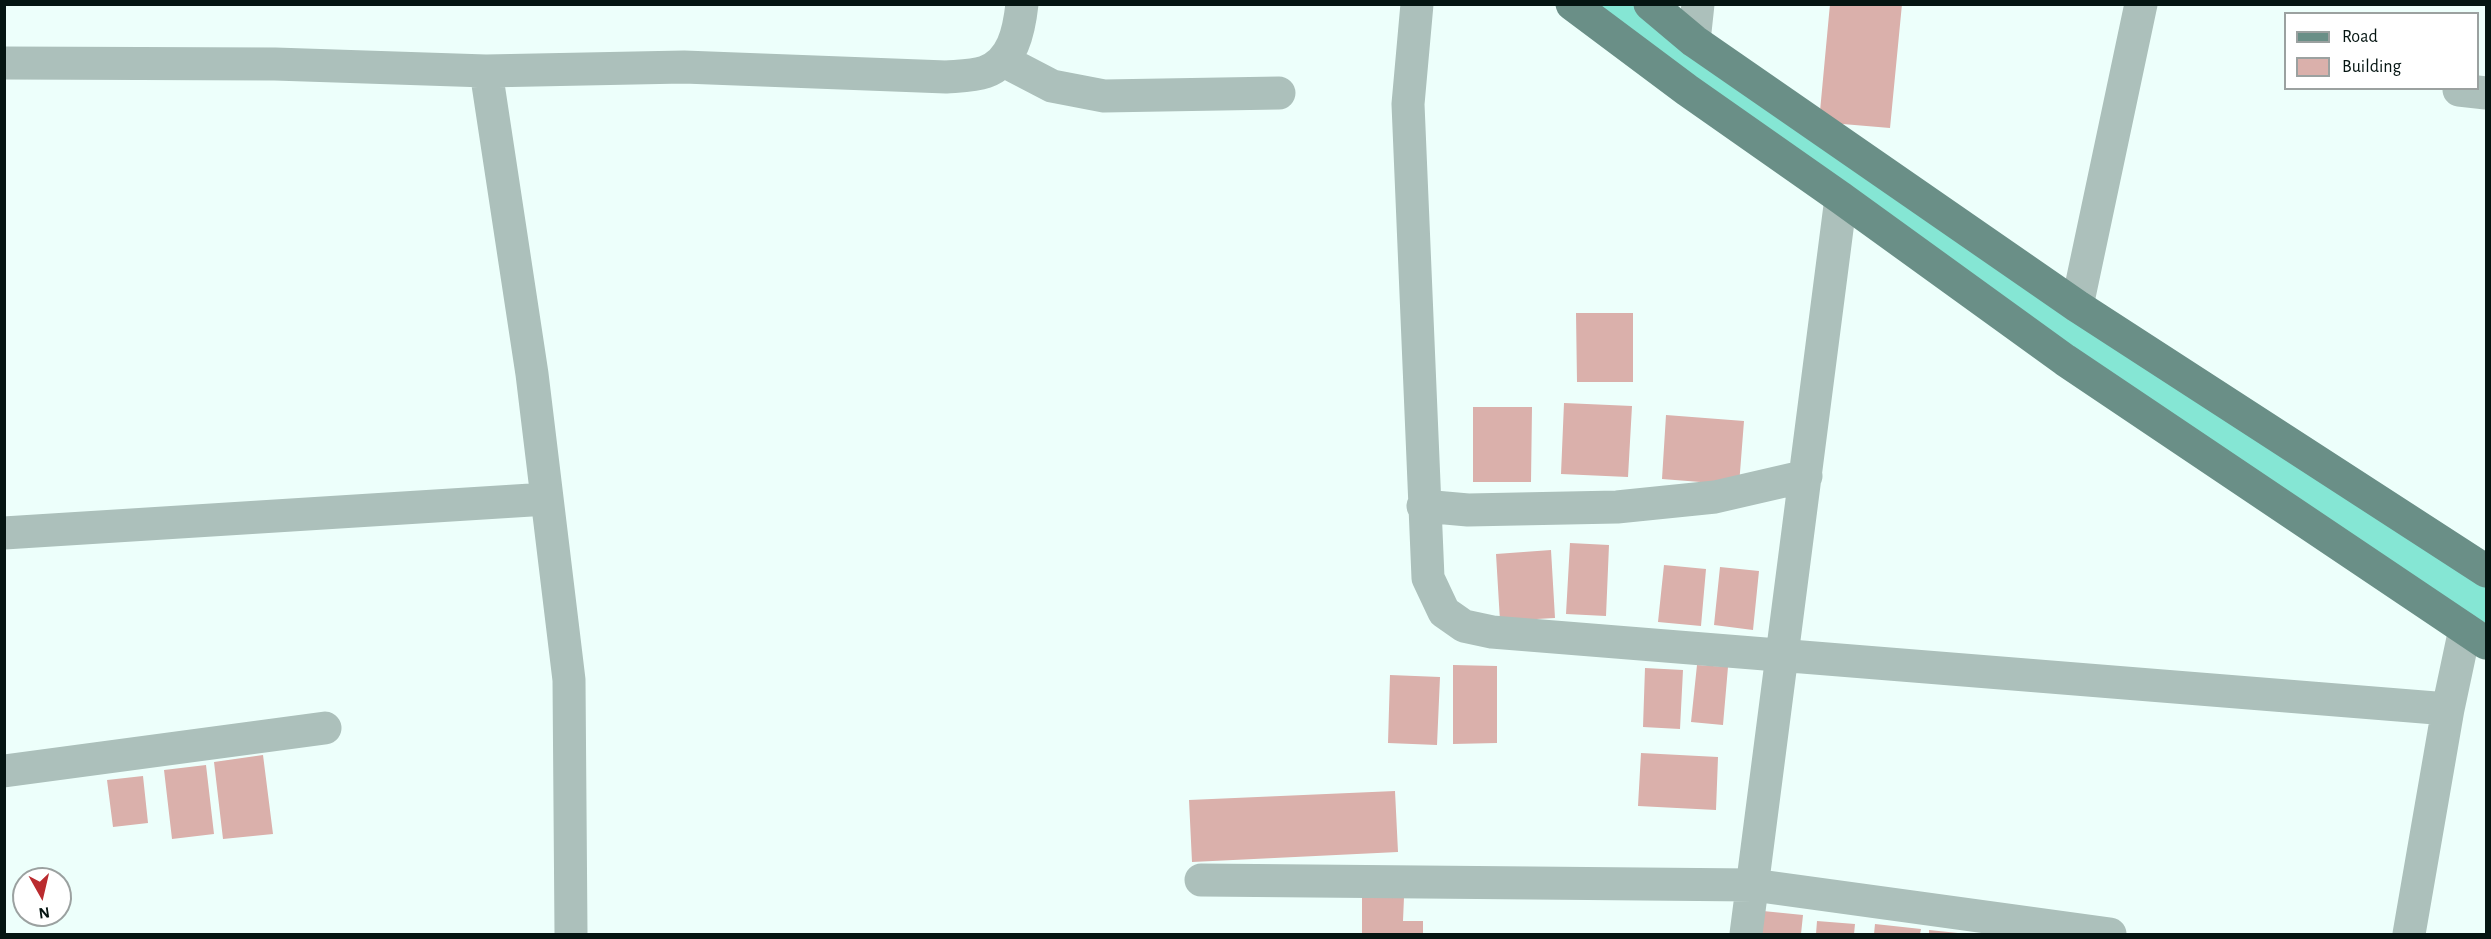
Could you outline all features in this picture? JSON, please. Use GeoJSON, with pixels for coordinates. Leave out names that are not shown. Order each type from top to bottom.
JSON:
{"type":"FeatureCollection","features":[{"type":"Feature","properties":{"kind":"main road"},"geometry":{"type":"LineString","coordinates":[[1572,4],[1687,90],[2065,360],[2476,636]]}},
{"type":"Feature","properties":{"kind":"main road"},"geometry":{"type":"LineString","coordinates":[[1650,4],[1694,41],[2077,306],[2487,571]]}},
{"type":"Feature","properties":{"kind":"street"},"geometry":{"type":"LineString","coordinates":[[4,63],[275,64],[486,71],[684,67],[946,77],[984,72],[1004,61],[1019,30],[1022,4]]}},
{"type":"Feature","properties":{"kind":"street"},"geometry":{"type":"LineString","coordinates":[[1417,4],[1408,104],[1423,506],[1428,578],[1444,612],[1464,626],[1492,632],[1782,657],[2448,709]]}},
{"type":"Feature","properties":{"kind":"street"},"geometry":{"type":"LineString","coordinates":[[1694,41],[1698,4]]}},
{"type":"Feature","properties":{"kind":"street"},"geometry":{"type":"LineString","coordinates":[[2077,306],[2141,4]]}},
{"type":"Feature","properties":{"kind":"street"},"geometry":{"type":"LineString","coordinates":[[1004,61],[1052,86],[1104,96],[1279,93]]}},
{"type":"Feature","properties":{"kind":"street"},"geometry":{"type":"LineString","coordinates":[[486,71],[532,374],[569,680],[571,934]]}},
{"type":"Feature","properties":{"kind":"street"},"geometry":{"type":"LineString","coordinates":[[1746,934],[1841,198]]}},
{"type":"Feature","properties":{"kind":"street"},"geometry":{"type":"LineString","coordinates":[[1423,506],[1468,510],[1617,507],[1715,497],[1806,476]]}},
{"type":"Feature","properties":{"kind":"street"},"geometry":{"type":"LineString","coordinates":[[4,533],[547,499]]}},
{"type":"Feature","properties":{"kind":"street"},"geometry":{"type":"LineString","coordinates":[[2409,934],[2448,709],[2476,636]]}},
{"type":"Feature","properties":{"kind":"street"},"geometry":{"type":"LineString","coordinates":[[4,771],[325,728]]}},
{"type":"Feature","properties":{"kind":"street"},"geometry":{"type":"LineString","coordinates":[[1201,880],[1753,885],[2110,934]]}},
{"type":"Feature","properties":{"kind":"building"},"geometry":{"type":"Polygon","coordinates":[[[1830,4],[1902,4],[1890,128],[1819,122],[1830,4]]]}},
{"type":"Feature","properties":{"kind":"building"},"geometry":{"type":"Polygon","coordinates":[[[1576,313],[1633,313],[1633,382],[1577,382],[1576,313]]]}},
{"type":"Feature","properties":{"kind":"building"},"geometry":{"type":"Polygon","coordinates":[[[1564,403],[1632,406],[1628,477],[1561,474],[1564,403]]]}},
{"type":"Feature","properties":{"kind":"building"},"geometry":{"type":"Polygon","coordinates":[[[1473,407],[1532,407],[1531,482],[1473,482],[1473,407]]]}},
{"type":"Feature","properties":{"kind":"building"},"geometry":{"type":"Polygon","coordinates":[[[1666,415],[1744,421],[1739,485],[1662,479],[1666,415]]]}},
{"type":"Feature","properties":{"kind":"building"},"geometry":{"type":"Polygon","coordinates":[[[1570,543],[1609,545],[1606,616],[1566,614],[1570,543]]]}},
{"type":"Feature","properties":{"kind":"building"},"geometry":{"type":"Polygon","coordinates":[[[1551,550],[1555,618],[1500,621],[1496,554],[1551,550]]]}},
{"type":"Feature","properties":{"kind":"building"},"geometry":{"type":"Polygon","coordinates":[[[1664,565],[1706,569],[1701,626],[1658,622],[1664,565]]]}},
{"type":"Feature","properties":{"kind":"building"},"geometry":{"type":"Polygon","coordinates":[[[1720,567],[1759,571],[1753,630],[1714,625],[1720,567]]]}},
{"type":"Feature","properties":{"kind":"building"},"geometry":{"type":"Polygon","coordinates":[[[1453,665],[1497,666],[1497,743],[1453,744],[1453,665]]]}},
{"type":"Feature","properties":{"kind":"building"},"geometry":{"type":"Polygon","coordinates":[[[1697,665],[1728,667],[1723,725],[1691,722],[1697,665]]]}},
{"type":"Feature","properties":{"kind":"building"},"geometry":{"type":"Polygon","coordinates":[[[1645,668],[1683,670],[1680,729],[1643,727],[1645,668]]]}},
{"type":"Feature","properties":{"kind":"building"},"geometry":{"type":"Polygon","coordinates":[[[1390,675],[1440,677],[1437,745],[1388,743],[1390,675]]]}},
{"type":"Feature","properties":{"kind":"building"},"geometry":{"type":"Polygon","coordinates":[[[1641,753],[1718,757],[1716,810],[1638,806],[1641,753]]]}},
{"type":"Feature","properties":{"kind":"building"},"geometry":{"type":"Polygon","coordinates":[[[263,755],[273,834],[223,839],[214,762],[263,755]]]}},
{"type":"Feature","properties":{"kind":"building"},"geometry":{"type":"Polygon","coordinates":[[[206,765],[214,834],[172,839],[164,770],[206,765]]]}},
{"type":"Feature","properties":{"kind":"building"},"geometry":{"type":"Polygon","coordinates":[[[143,776],[148,823],[113,827],[107,780],[143,776]]]}},
{"type":"Feature","properties":{"kind":"building"},"geometry":{"type":"Polygon","coordinates":[[[1395,791],[1398,852],[1192,862],[1189,800],[1395,791]]]}},
{"type":"Feature","properties":{"kind":"building"},"geometry":{"type":"Polygon","coordinates":[[[1362,896],[1404,897],[1403,921],[1423,921],[1423,934],[1362,934],[1362,896]]]}},
{"type":"Feature","properties":{"kind":"building"},"geometry":{"type":"Polygon","coordinates":[[[1763,911],[1803,915],[1801,934],[1760,934],[1763,911]]]}},
{"type":"Feature","properties":{"kind":"building"},"geometry":{"type":"Polygon","coordinates":[[[1817,921],[1855,924],[1854,934],[1816,934],[1817,921]]]}},
{"type":"Feature","properties":{"kind":"building"},"geometry":{"type":"Polygon","coordinates":[[[1875,924],[1921,929],[1920,934],[1874,934],[1875,924]]]}},
{"type":"Feature","properties":{"kind":"building"},"geometry":{"type":"Polygon","coordinates":[[[1929,930],[1958,933],[1958,934],[1929,934],[1929,930]]]}},
{"type":"Feature","properties":{"kind":"waterway"},"geometry":{"type":"LineString","coordinates":[[1613,4],[1954,247],[2265,459],[2486,602]]}}]}
